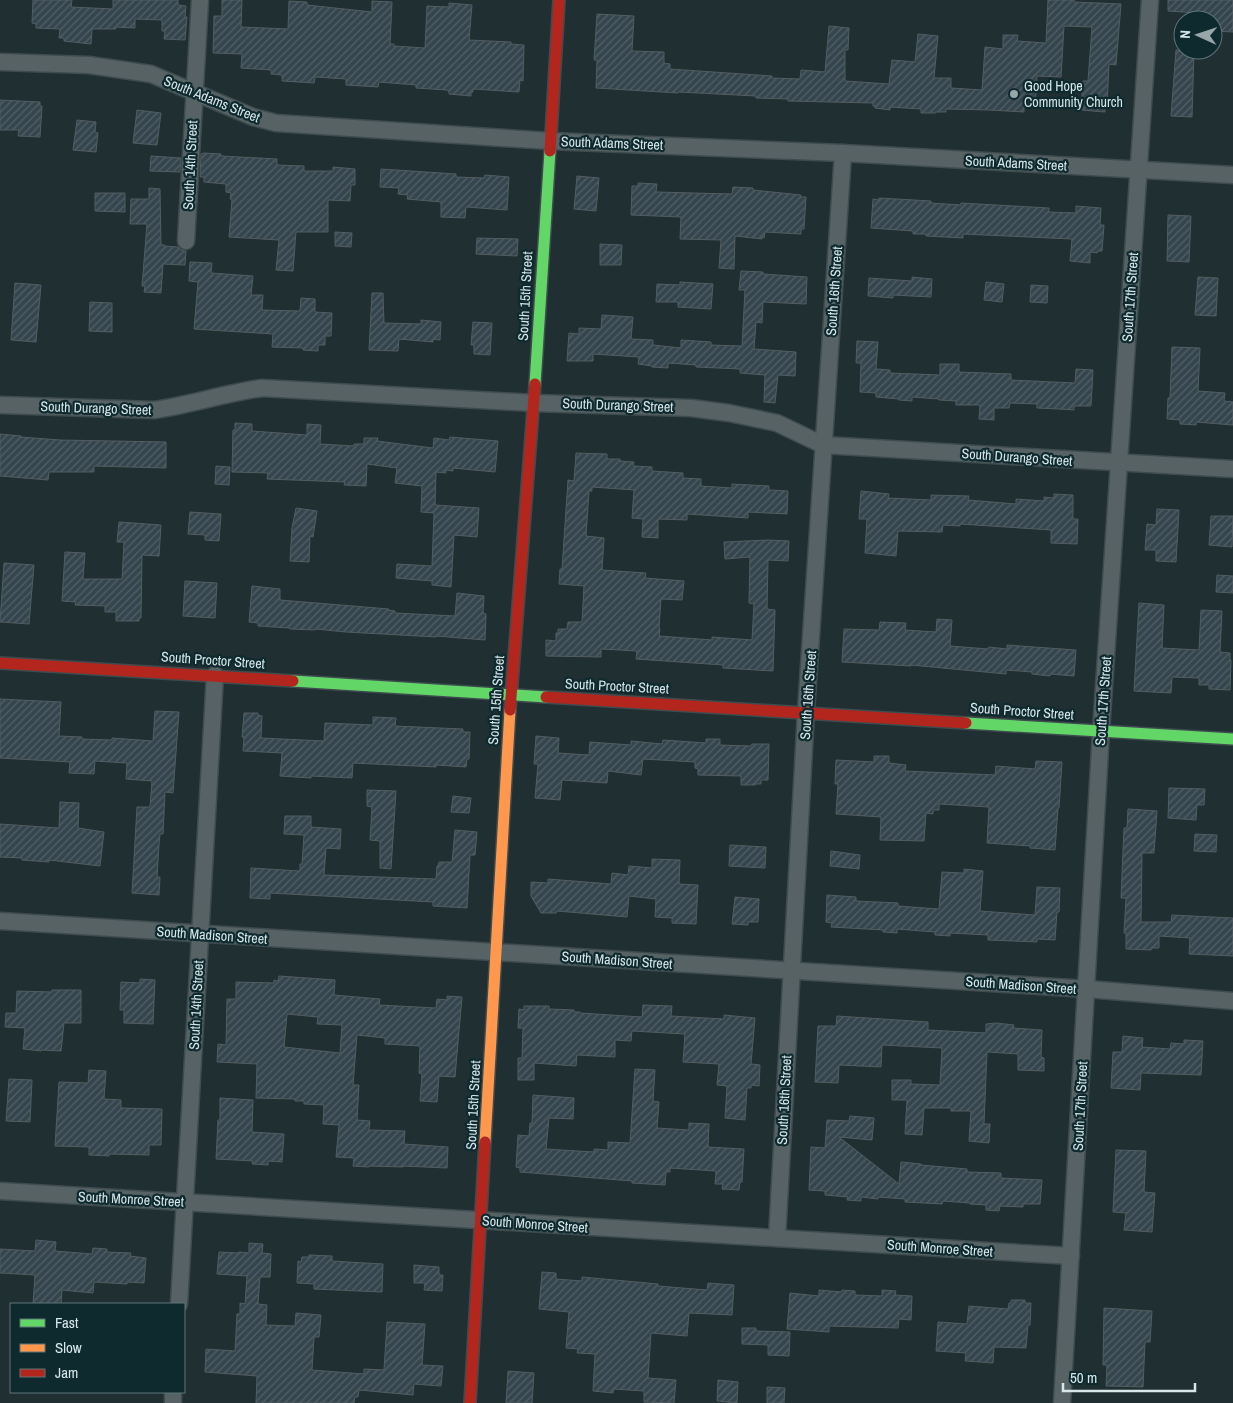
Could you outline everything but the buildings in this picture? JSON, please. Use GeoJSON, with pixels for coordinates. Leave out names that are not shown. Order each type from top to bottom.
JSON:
{"type":"FeatureCollection","features":[{"type":"Feature","properties":{"kind":"street","name":"South 14th Street"},"geometry":{"type":"LineString","coordinates":[[186,240],[200,0]]}},
{"type":"Feature","properties":{"kind":"street","name":"South 15th Street"},"geometry":{"type":"LineString","coordinates":[[470,1403],[511,695],[534,403],[558,0]]}},
{"type":"Feature","properties":{"kind":"street","name":"South 17th Street"},"geometry":{"type":"LineString","coordinates":[[1062,1403],[1101,731],[1150,0]]}},
{"type":"Feature","properties":{"kind":"street","name":"South Adams Street"},"geometry":{"type":"LineString","coordinates":[[0,62],[90,65],[151,74],[226,107],[276,123],[550,141],[843,152],[1233,175]]}},
{"type":"Feature","properties":{"kind":"street","name":"South 16th Street"},"geometry":{"type":"LineString","coordinates":[[777,1238],[806,712],[843,152]]}},
{"type":"Feature","properties":{"kind":"street","name":"South Durango Street"},"geometry":{"type":"LineString","coordinates":[[0,405],[154,410],[262,388],[534,403],[692,408],[729,413],[777,424],[823,445],[1233,469]]}},
{"type":"Feature","properties":{"kind":"street","name":"South Proctor Street"},"geometry":{"type":"LineString","coordinates":[[0,663],[1233,739]]}},
{"type":"Feature","properties":{"kind":"street","name":"South 14th Street"},"geometry":{"type":"LineString","coordinates":[[178,1303],[215,675]]}},
{"type":"Feature","properties":{"kind":"street","name":"South Madison Street"},"geometry":{"type":"LineString","coordinates":[[0,921],[1087,989],[1233,1001]]}},
{"type":"Feature","properties":{"kind":"street","name":"South Monroe Street"},"geometry":{"type":"LineString","coordinates":[[0,1191],[1071,1256]]}},
{"type":"Feature","properties":{"kind":"traffic: fast"},"geometry":{"type":"LineString","coordinates":[[535,384],[550,151]]}},
{"type":"Feature","properties":{"kind":"traffic: fast"},"geometry":{"type":"LineString","coordinates":[[293,681],[546,697]]}},
{"type":"Feature","properties":{"kind":"traffic: fast"},"geometry":{"type":"LineString","coordinates":[[966,723],[1233,739]]}},
{"type":"Feature","properties":{"kind":"traffic: slow"},"geometry":{"type":"LineString","coordinates":[[485,1142],[510,710]]}},
{"type":"Feature","properties":{"kind":"traffic: jam"},"geometry":{"type":"LineString","coordinates":[[550,151],[559,0]]}},
{"type":"Feature","properties":{"kind":"traffic: jam"},"geometry":{"type":"LineString","coordinates":[[510,710],[535,384]]}},
{"type":"Feature","properties":{"kind":"traffic: jam"},"geometry":{"type":"LineString","coordinates":[[0,663],[293,681]]}},
{"type":"Feature","properties":{"kind":"traffic: jam"},"geometry":{"type":"LineString","coordinates":[[546,697],[966,723]]}},
{"type":"Feature","properties":{"kind":"traffic: jam"},"geometry":{"type":"LineString","coordinates":[[470,1403],[485,1142]]}},
{"type":"Feature","properties":{"kind":"place","name":"Good Hope Community Church"},"geometry":{"type":"Point","coordinates":[1014,94]}}]}
